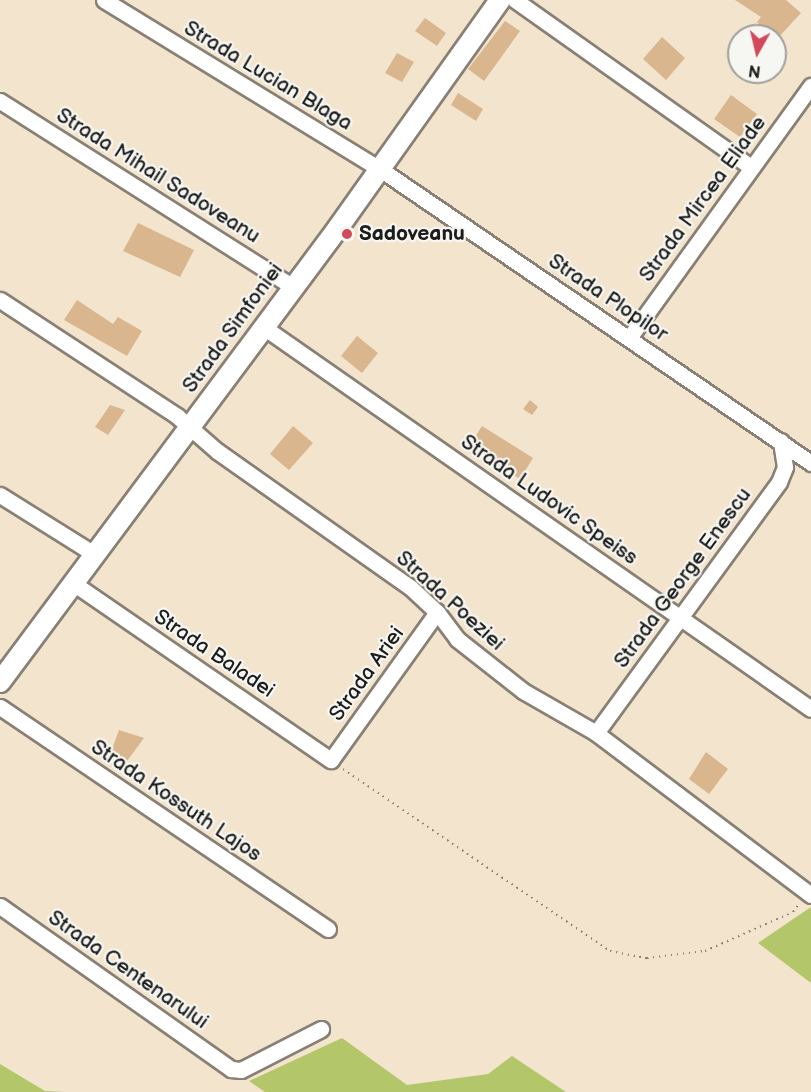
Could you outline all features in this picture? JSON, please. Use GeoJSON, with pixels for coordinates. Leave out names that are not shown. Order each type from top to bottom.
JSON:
{"type":"FeatureCollection","features":[{"type":"Feature","properties":{"kind":"street","name":"Strada Lucian Blaga"},"geometry":{"type":"LineString","coordinates":[[104,0],[380,169]]}},
{"type":"Feature","properties":{"kind":"street","name":"Strada Simfoniei"},"geometry":{"type":"LineString","coordinates":[[0,682],[380,169],[500,0]]}},
{"type":"Feature","properties":{"kind":"street"},"geometry":{"type":"LineString","coordinates":[[515,0],[751,167]]}},
{"type":"Feature","properties":{"kind":"street","name":"Strada Mircea Eliade"},"geometry":{"type":"LineString","coordinates":[[629,338],[811,86]]}},
{"type":"Feature","properties":{"kind":"street","name":"Strada Mihail Sadoveanu"},"geometry":{"type":"LineString","coordinates":[[0,101],[292,287]]}},
{"type":"Feature","properties":{"kind":"street","name":"Strada Plopilor"},"geometry":{"type":"LineString","coordinates":[[380,169],[811,463]]}},
{"type":"Feature","properties":{"kind":"street","name":"Strada Poeziei"},"geometry":{"type":"LineString","coordinates":[[0,300],[177,416],[190,428],[410,587],[437,612],[457,639],[524,691],[596,733],[810,894]]}},
{"type":"Feature","properties":{"kind":"street","name":"Strada Ludovic Speiss"},"geometry":{"type":"LineString","coordinates":[[262,326],[811,710]]}},
{"type":"Feature","properties":{"kind":"street","name":"Strada George Enescu"},"geometry":{"type":"LineString","coordinates":[[596,733],[779,482],[785,468],[781,441]]}},
{"type":"Feature","properties":{"kind":"street"},"geometry":{"type":"LineString","coordinates":[[0,495],[94,554]]}},
{"type":"Feature","properties":{"kind":"street","name":"Strada Baladei"},"geometry":{"type":"LineString","coordinates":[[73,583],[331,760]]}},
{"type":"Feature","properties":{"kind":"street","name":"Strada Ariei"},"geometry":{"type":"LineString","coordinates":[[331,760],[437,612]]}},
{"type":"Feature","properties":{"kind":"street","name":"Strada Kossuth Lajos"},"geometry":{"type":"LineString","coordinates":[[0,707],[328,929]]}},
{"type":"Feature","properties":{"kind":"street","name":"Strada Centenarului"},"geometry":{"type":"LineString","coordinates":[[0,906],[231,1069],[241,1070],[321,1029]]}},
{"type":"Feature","properties":{"kind":"path"},"geometry":{"type":"LineString","coordinates":[[331,760],[610,951],[647,958],[705,951],[793,912],[810,894]]}},
{"type":"Feature","properties":{"kind":"green space"},"geometry":{"type":"Polygon","coordinates":[[[811,907],[811,983],[758,943],[811,907]]]}},
{"type":"Feature","properties":{"kind":"green space"},"geometry":{"type":"Polygon","coordinates":[[[342,1038],[407,1085],[488,1074],[512,1056],[566,1092],[265,1092],[249,1081],[342,1038]]]}},
{"type":"Feature","properties":{"kind":"green space"},"geometry":{"type":"Polygon","coordinates":[[[0,1064],[45,1091],[65,1092],[0,1092],[0,1064]]]}},
{"type":"Feature","properties":{"kind":"building"},"geometry":{"type":"Polygon","coordinates":[[[735,0],[786,0],[801,13],[787,28],[787,24],[759,24],[757,22],[761,17],[735,0]]]}},
{"type":"Feature","properties":{"kind":"building"},"geometry":{"type":"Polygon","coordinates":[[[425,18],[446,33],[437,46],[415,31],[425,18]]]}},
{"type":"Feature","properties":{"kind":"building"},"geometry":{"type":"Polygon","coordinates":[[[505,21],[520,31],[484,81],[468,69],[505,21]]]}},
{"type":"Feature","properties":{"kind":"building"},"geometry":{"type":"Polygon","coordinates":[[[662,37],[685,58],[666,80],[643,59],[662,37]]]}},
{"type":"Feature","properties":{"kind":"building"},"geometry":{"type":"Polygon","coordinates":[[[397,53],[414,62],[402,82],[385,73],[397,53]]]}},
{"type":"Feature","properties":{"kind":"building"},"geometry":{"type":"Polygon","coordinates":[[[458,93],[483,109],[476,121],[451,105],[458,93]]]}},
{"type":"Feature","properties":{"kind":"building"},"geometry":{"type":"Polygon","coordinates":[[[731,95],[757,114],[740,137],[714,119],[731,95]]]}},
{"type":"Feature","properties":{"kind":"building"},"geometry":{"type":"Polygon","coordinates":[[[138,223],[194,250],[180,277],[123,251],[138,223]]]}},
{"type":"Feature","properties":{"kind":"building"},"geometry":{"type":"Polygon","coordinates":[[[77,300],[113,324],[118,317],[142,331],[127,356],[64,320],[77,300]]]}},
{"type":"Feature","properties":{"kind":"building"},"geometry":{"type":"Polygon","coordinates":[[[357,336],[378,353],[362,373],[341,356],[357,336]]]}},
{"type":"Feature","properties":{"kind":"building"},"geometry":{"type":"Polygon","coordinates":[[[530,400],[538,407],[532,415],[523,409],[530,400]]]}},
{"type":"Feature","properties":{"kind":"building"},"geometry":{"type":"Polygon","coordinates":[[[110,405],[125,410],[108,435],[95,427],[110,405]]]}},
{"type":"Feature","properties":{"kind":"building"},"geometry":{"type":"Polygon","coordinates":[[[293,426],[313,443],[289,470],[270,454],[293,426]]]}},
{"type":"Feature","properties":{"kind":"building"},"geometry":{"type":"Polygon","coordinates":[[[482,426],[533,458],[520,479],[469,447],[482,426]]]}},
{"type":"Feature","properties":{"kind":"building"},"geometry":{"type":"Polygon","coordinates":[[[119,730],[144,738],[124,765],[110,755],[119,730]]]}},
{"type":"Feature","properties":{"kind":"building"},"geometry":{"type":"Polygon","coordinates":[[[706,752],[728,769],[709,794],[689,779],[706,752]]]}},
{"type":"Feature","properties":{"kind":"place","name":"Sadoveanu"},"geometry":{"type":"Point","coordinates":[347,234]}}]}
